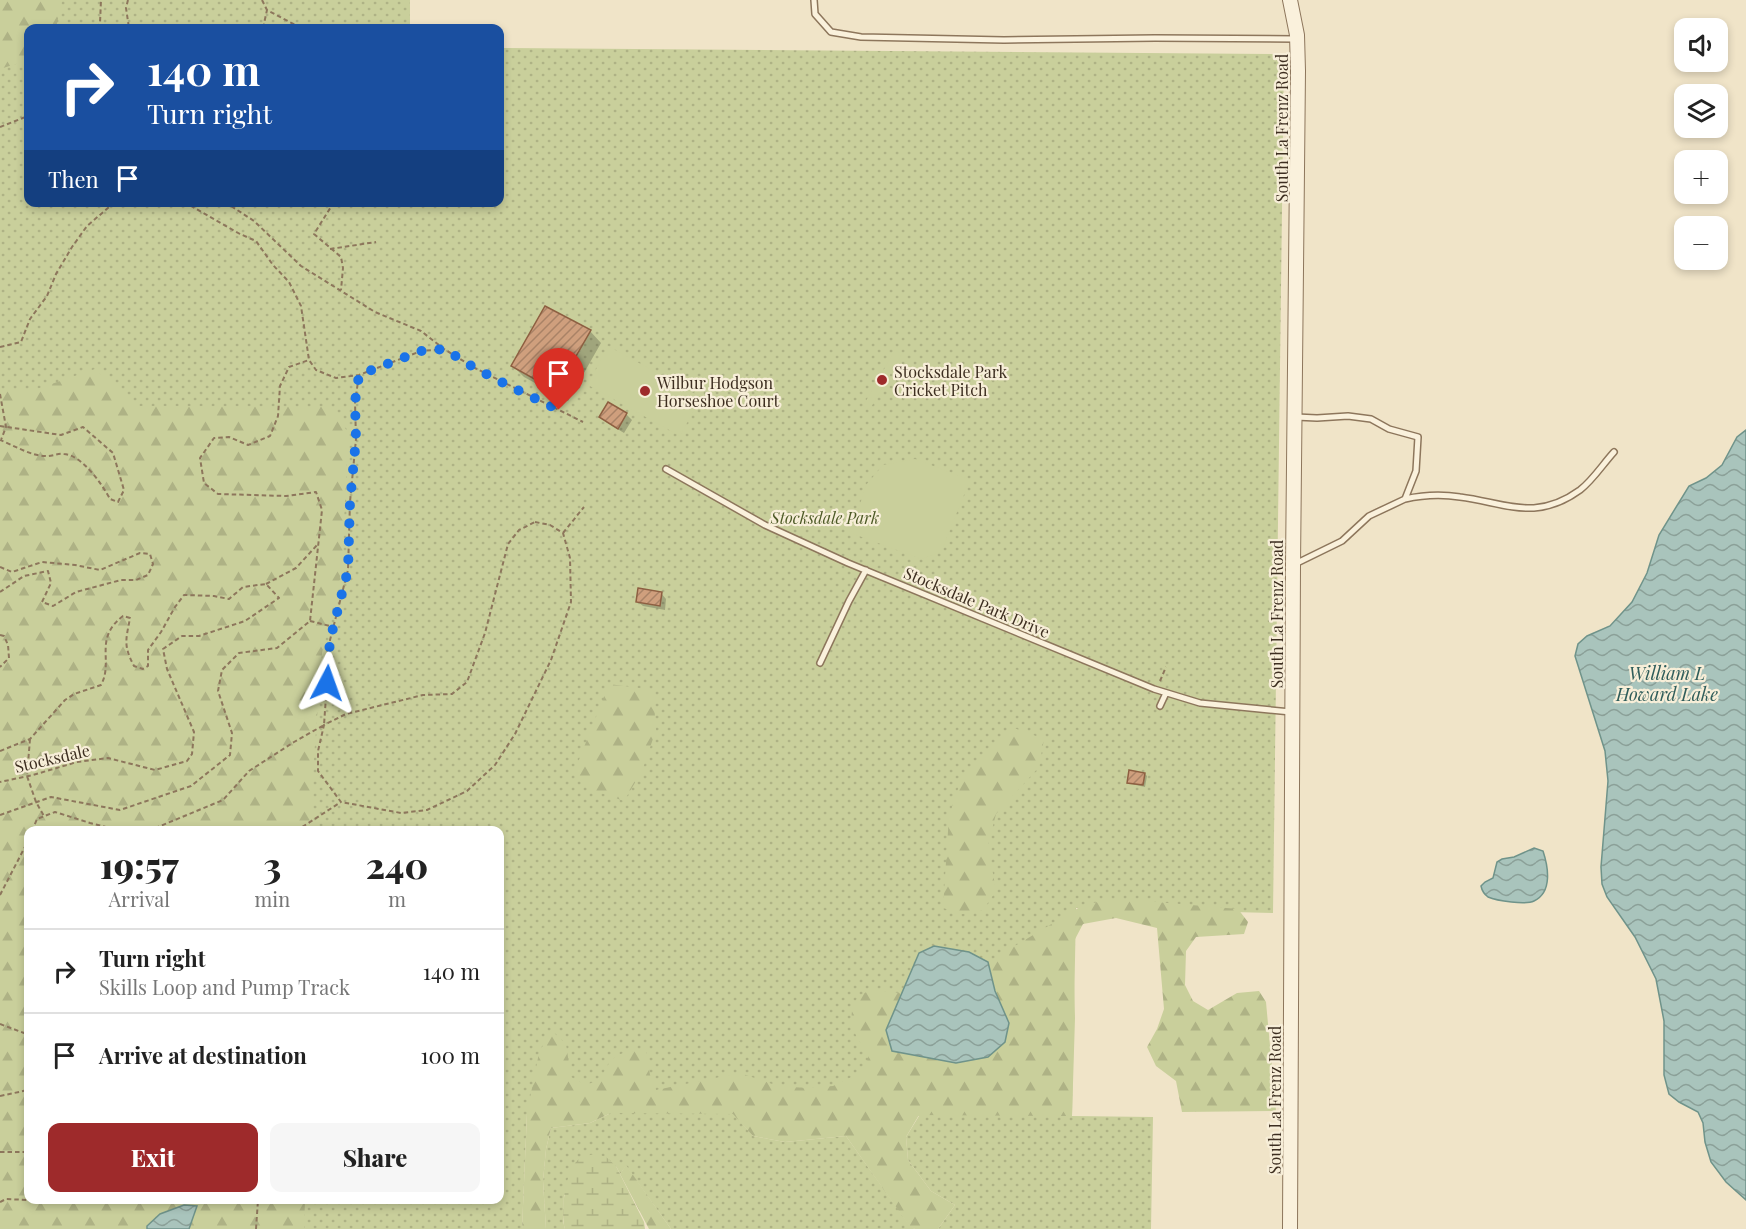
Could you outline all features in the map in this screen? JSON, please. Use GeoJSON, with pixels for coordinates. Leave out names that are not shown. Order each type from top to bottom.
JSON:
{"type":"FeatureCollection","features":[{"type":"Feature","properties":{"kind":"street","name":"South La Frenz Road"},"geometry":{"type":"LineString","coordinates":[[1290,0],[1297,39],[1298,71],[1290,1229]]}},
{"type":"Feature","properties":{"kind":"lane"},"geometry":{"type":"LineString","coordinates":[[814,0],[814,14],[831,32],[861,37],[1004,40],[1297,39]]}},
{"type":"Feature","properties":{"kind":"lane"},"geometry":{"type":"LineString","coordinates":[[1295,417],[1348,416],[1371,419],[1389,429],[1418,437],[1416,471],[1405,499]]}},
{"type":"Feature","properties":{"kind":"lane"},"geometry":{"type":"LineString","coordinates":[[1293,565],[1342,541],[1369,516],[1405,499],[1426,494],[1461,497],[1512,507],[1533,508],[1554,505],[1581,489],[1614,452]]}},
{"type":"Feature","properties":{"kind":"lane","name":"Stocksdale Park Drive"},"geometry":{"type":"LineString","coordinates":[[666,469],[765,525],[866,570],[1157,690],[1200,703],[1293,712]]}},
{"type":"Feature","properties":{"kind":"lane"},"geometry":{"type":"LineString","coordinates":[[820,663],[866,570]]}},
{"type":"Feature","properties":{"kind":"lane"},"geometry":{"type":"LineString","coordinates":[[1160,705],[1166,693]]}},
{"type":"Feature","properties":{"kind":"path"},"geometry":{"type":"LineString","coordinates":[[99,24],[101,0]]}},
{"type":"Feature","properties":{"kind":"path"},"geometry":{"type":"LineString","coordinates":[[128,0],[126,8],[128,24]]}},
{"type":"Feature","properties":{"kind":"path"},"geometry":{"type":"LineString","coordinates":[[262,0],[267,10],[293,24]]}},
{"type":"Feature","properties":{"kind":"path"},"geometry":{"type":"LineString","coordinates":[[264,24],[267,10]]}},
{"type":"Feature","properties":{"kind":"path"},"geometry":{"type":"LineString","coordinates":[[0,127],[24,118]]}},
{"type":"Feature","properties":{"kind":"path"},"geometry":{"type":"LineString","coordinates":[[0,347],[21,342],[30,319],[47,296],[56,274],[72,247],[87,226],[109,207]]}},
{"type":"Feature","properties":{"kind":"path"},"geometry":{"type":"LineString","coordinates":[[193,207],[256,241],[273,265],[289,282],[301,306],[309,360],[316,370],[336,378],[359,375],[421,351],[444,349]]}},
{"type":"Feature","properties":{"kind":"path"},"geometry":{"type":"LineString","coordinates":[[232,207],[254,221],[301,266],[375,312],[421,331],[473,367],[583,422]]}},
{"type":"Feature","properties":{"kind":"path"},"geometry":{"type":"LineString","coordinates":[[331,207],[314,234],[341,257],[343,268],[341,290]]}},
{"type":"Feature","properties":{"kind":"path"},"geometry":{"type":"LineString","coordinates":[[330,249],[376,242]]}},
{"type":"Feature","properties":{"kind":"path"},"geometry":{"type":"LineString","coordinates":[[0,815],[51,797],[120,810],[191,786],[230,755],[232,733],[218,692],[222,670],[239,653],[277,648],[310,621],[322,510],[316,492],[286,496],[218,494],[204,483],[200,458],[214,438],[229,437],[248,446],[270,436],[278,416],[280,386],[289,367],[309,360]]}},
{"type":"Feature","properties":{"kind":"path"},"geometry":{"type":"LineString","coordinates":[[160,826],[223,800],[249,771],[294,742],[324,725],[346,714],[423,695],[452,694],[467,682],[485,633],[508,544],[519,530],[536,522],[550,525],[563,533],[570,558],[571,602],[551,660],[515,734],[495,765],[467,791],[427,810],[401,813],[341,802],[318,771],[318,751],[324,725],[330,640],[348,570],[350,502],[356,439],[355,402],[359,375]]}},
{"type":"Feature","properties":{"kind":"path"},"geometry":{"type":"LineString","coordinates":[[0,394],[6,427],[0,440],[44,457],[63,453],[76,457],[104,488],[110,499],[118,502],[124,489],[113,453],[83,427],[61,435],[6,427],[0,426]]}},
{"type":"Feature","properties":{"kind":"path"},"geometry":{"type":"LineString","coordinates":[[563,533],[584,507]]}},
{"type":"Feature","properties":{"kind":"path"},"geometry":{"type":"LineString","coordinates":[[266,584],[296,567],[318,544]]}},
{"type":"Feature","properties":{"kind":"path"},"geometry":{"type":"LineString","coordinates":[[0,567],[12,572],[42,562],[100,570],[140,553],[150,554],[153,564],[148,575],[136,580],[121,580],[76,592],[54,606],[42,602],[51,583],[48,571],[24,576],[0,592]]}},
{"type":"Feature","properties":{"kind":"path","name":"Stocksdale"},"geometry":{"type":"LineString","coordinates":[[0,751],[30,739],[65,700],[74,694],[101,685],[106,675],[104,650],[107,637],[114,623],[123,616],[130,618],[126,652],[134,666],[143,669],[148,666],[148,650],[184,595],[229,598],[243,587],[266,584],[279,598],[245,621],[199,636],[182,636],[163,649],[167,669],[194,732],[192,754],[187,761],[155,770],[108,758],[77,762],[0,782]]}},
{"type":"Feature","properties":{"kind":"path"},"geometry":{"type":"LineString","coordinates":[[310,621],[334,627]]}},
{"type":"Feature","properties":{"kind":"path"},"geometry":{"type":"LineString","coordinates":[[0,635],[4,636],[8,645],[9,658],[0,667]]}},
{"type":"Feature","properties":{"kind":"path"},"geometry":{"type":"LineString","coordinates":[[1157,690],[1166,667]]}},
{"type":"Feature","properties":{"kind":"path"},"geometry":{"type":"LineString","coordinates":[[30,739],[27,776],[36,802],[44,816]]}},
{"type":"Feature","properties":{"kind":"path"},"geometry":{"type":"LineString","coordinates":[[304,826],[341,802]]}},
{"type":"Feature","properties":{"kind":"path"},"geometry":{"type":"LineString","coordinates":[[34,826],[37,819],[55,812],[99,826]]}},
{"type":"Feature","properties":{"kind":"path"},"geometry":{"type":"LineString","coordinates":[[0,895],[24,849]]}},
{"type":"Feature","properties":{"kind":"path"},"geometry":{"type":"LineString","coordinates":[[0,1024],[24,1033]]}},
{"type":"Feature","properties":{"kind":"path"},"geometry":{"type":"LineString","coordinates":[[0,1096],[24,1091]]}},
{"type":"Feature","properties":{"kind":"path"},"geometry":{"type":"LineString","coordinates":[[0,1152],[24,1152]]}},
{"type":"Feature","properties":{"kind":"path"},"geometry":{"type":"LineString","coordinates":[[0,1202],[6,1199],[24,1200]]}},
{"type":"Feature","properties":{"kind":"path"},"geometry":{"type":"LineString","coordinates":[[256,1229],[258,1204]]}},
{"type":"Feature","properties":{"kind":"green space","name":"Stocksdale Park"},"geometry":{"type":"Polygon","coordinates":[[[0,0],[410,0],[410,24],[24,24],[24,207],[504,207],[504,48],[1284,54],[1273,913],[1076,908],[1072,1116],[1153,1117],[1151,1229],[938,1229],[955,1205],[931,1191],[908,1160],[906,1137],[919,1116],[734,1114],[753,1136],[785,1142],[846,1136],[910,1226],[915,1229],[671,1229],[626,1166],[620,1174],[616,1166],[564,1195],[565,1229],[546,1229],[543,1181],[546,1149],[551,1128],[590,1123],[609,1114],[527,1113],[522,1229],[0,1229],[0,0]]]}},
{"type":"Feature","properties":{"kind":"green space"},"geometry":{"type":"Polygon","coordinates":[[[0,0],[62,0],[57,24],[24,24],[24,59],[19,63],[0,69],[0,0]]]}},
{"type":"Feature","properties":{"kind":"green space","name":"Wilbur Hodgson Horseshoe Court"},"geometry":{"type":"Polygon","coordinates":[[[608,346],[701,397],[680,436],[588,385],[608,346]]]}},
{"type":"Feature","properties":{"kind":"green space","name":"Stocksdale Park Cricket Pitch"},"geometry":{"type":"Polygon","coordinates":[[[895,350],[902,354],[870,409],[863,406],[895,350]]]}},
{"type":"Feature","properties":{"kind":"green space"},"geometry":{"type":"Polygon","coordinates":[[[95,369],[135,406],[333,407],[348,433],[342,569],[322,653],[312,783],[311,826],[24,826],[24,1204],[305,1204],[304,1229],[0,1229],[0,389],[37,389],[95,369]]]}},
{"type":"Feature","properties":{"kind":"green space"},"geometry":{"type":"Polygon","coordinates":[[[915,459],[970,480],[941,552],[921,559],[851,533],[866,485],[883,465],[915,459]]]}},
{"type":"Feature","properties":{"kind":"green space"},"geometry":{"type":"Polygon","coordinates":[[[609,684],[653,690],[656,730],[642,771],[624,801],[590,789],[575,770],[609,684]]]}},
{"type":"Feature","properties":{"kind":"green space"},"geometry":{"type":"Polygon","coordinates":[[[1011,727],[1044,739],[1039,767],[996,814],[988,845],[996,891],[983,910],[962,914],[943,908],[949,816],[962,777],[1011,727]]]}},
{"type":"Feature","properties":{"kind":"green space"},"geometry":{"type":"Polygon","coordinates":[[[1121,899],[1238,909],[1248,922],[1244,934],[1196,937],[1186,951],[1185,985],[1193,1001],[1208,1010],[1237,993],[1259,991],[1266,1002],[1276,1111],[1182,1112],[1176,1081],[1156,1066],[1147,1047],[1164,1009],[1157,928],[1116,918],[1083,924],[1073,943],[1075,1018],[1072,1116],[919,1115],[906,1137],[908,1160],[931,1191],[955,1205],[938,1229],[910,1227],[846,1136],[785,1142],[753,1136],[733,1114],[611,1113],[590,1123],[551,1128],[546,1149],[543,1181],[546,1229],[522,1229],[527,1113],[539,1053],[551,1030],[566,1044],[571,1077],[586,1085],[601,1079],[613,1059],[623,1053],[646,1050],[650,1075],[656,1090],[740,1073],[778,1086],[806,1088],[833,1086],[864,1071],[869,1055],[855,1034],[852,1021],[854,1003],[861,995],[876,991],[901,993],[886,1030],[1009,1023],[995,991],[988,962],[1085,904],[1121,899]]]}},
{"type":"Feature","properties":{"kind":"green space"},"geometry":{"type":"Polygon","coordinates":[[[596,1154],[606,1157],[616,1166],[644,1222],[645,1229],[565,1229],[563,1212],[565,1190],[571,1169],[582,1157],[596,1154]]]}},
{"type":"Feature","properties":{"kind":"green space"},"geometry":{"type":"Polygon","coordinates":[[[626,1165],[671,1229],[649,1229],[620,1174],[626,1165]]]}},
{"type":"Feature","properties":{"kind":"water","name":"William L Howard Lake"},"geometry":{"type":"Polygon","coordinates":[[[1746,430],[1746,1200],[1726,1182],[1711,1162],[1705,1142],[1703,1123],[1698,1112],[1669,1094],[1664,1075],[1664,1021],[1656,979],[1635,937],[1607,897],[1602,884],[1601,867],[1608,781],[1605,751],[1575,656],[1578,644],[1587,636],[1610,626],[1632,602],[1647,573],[1659,535],[1689,486],[1706,478],[1722,465],[1737,437],[1746,430]]]}},
{"type":"Feature","properties":{"kind":"water"},"geometry":{"type":"Polygon","coordinates":[[[1534,848],[1543,851],[1548,878],[1540,897],[1534,901],[1518,903],[1485,895],[1481,886],[1493,878],[1497,862],[1534,848]]]}},
{"type":"Feature","properties":{"kind":"water"},"geometry":{"type":"Polygon","coordinates":[[[934,946],[969,952],[988,962],[995,991],[1009,1023],[1005,1042],[988,1057],[956,1063],[892,1051],[886,1030],[919,953],[934,946]]]}},
{"type":"Feature","properties":{"kind":"water"},"geometry":{"type":"Polygon","coordinates":[[[184,1205],[197,1206],[189,1229],[147,1229],[147,1226],[160,1214],[184,1205]]]}},
{"type":"Feature","properties":{"kind":"building"},"geometry":{"type":"Polygon","coordinates":[[[545,306],[591,330],[556,391],[511,366],[545,306]]]}},
{"type":"Feature","properties":{"kind":"building"},"geometry":{"type":"Polygon","coordinates":[[[608,402],[627,413],[618,429],[599,417],[608,402]]]}},
{"type":"Feature","properties":{"kind":"building"},"geometry":{"type":"Polygon","coordinates":[[[638,588],[662,592],[660,606],[636,602],[638,588]]]}},
{"type":"Feature","properties":{"kind":"building"},"geometry":{"type":"Polygon","coordinates":[[[1129,770],[1145,773],[1143,785],[1127,783],[1129,770]]]}},
{"type":"Feature","properties":{"kind":"place","name":"Stocksdale Park Cricket Pitch"},"geometry":{"type":"Point","coordinates":[882,380]}},
{"type":"Feature","properties":{"kind":"place","name":"Wilbur Hodgson Horseshoe Court"},"geometry":{"type":"Point","coordinates":[645,391]}},
{"type":"Feature","properties":{"kind":"route"},"geometry":{"type":"LineString","coordinates":[[327,683],[330,640],[348,570],[350,502],[356,439],[355,402],[359,375],[421,351],[444,349],[473,367],[559,410]]}}]}
